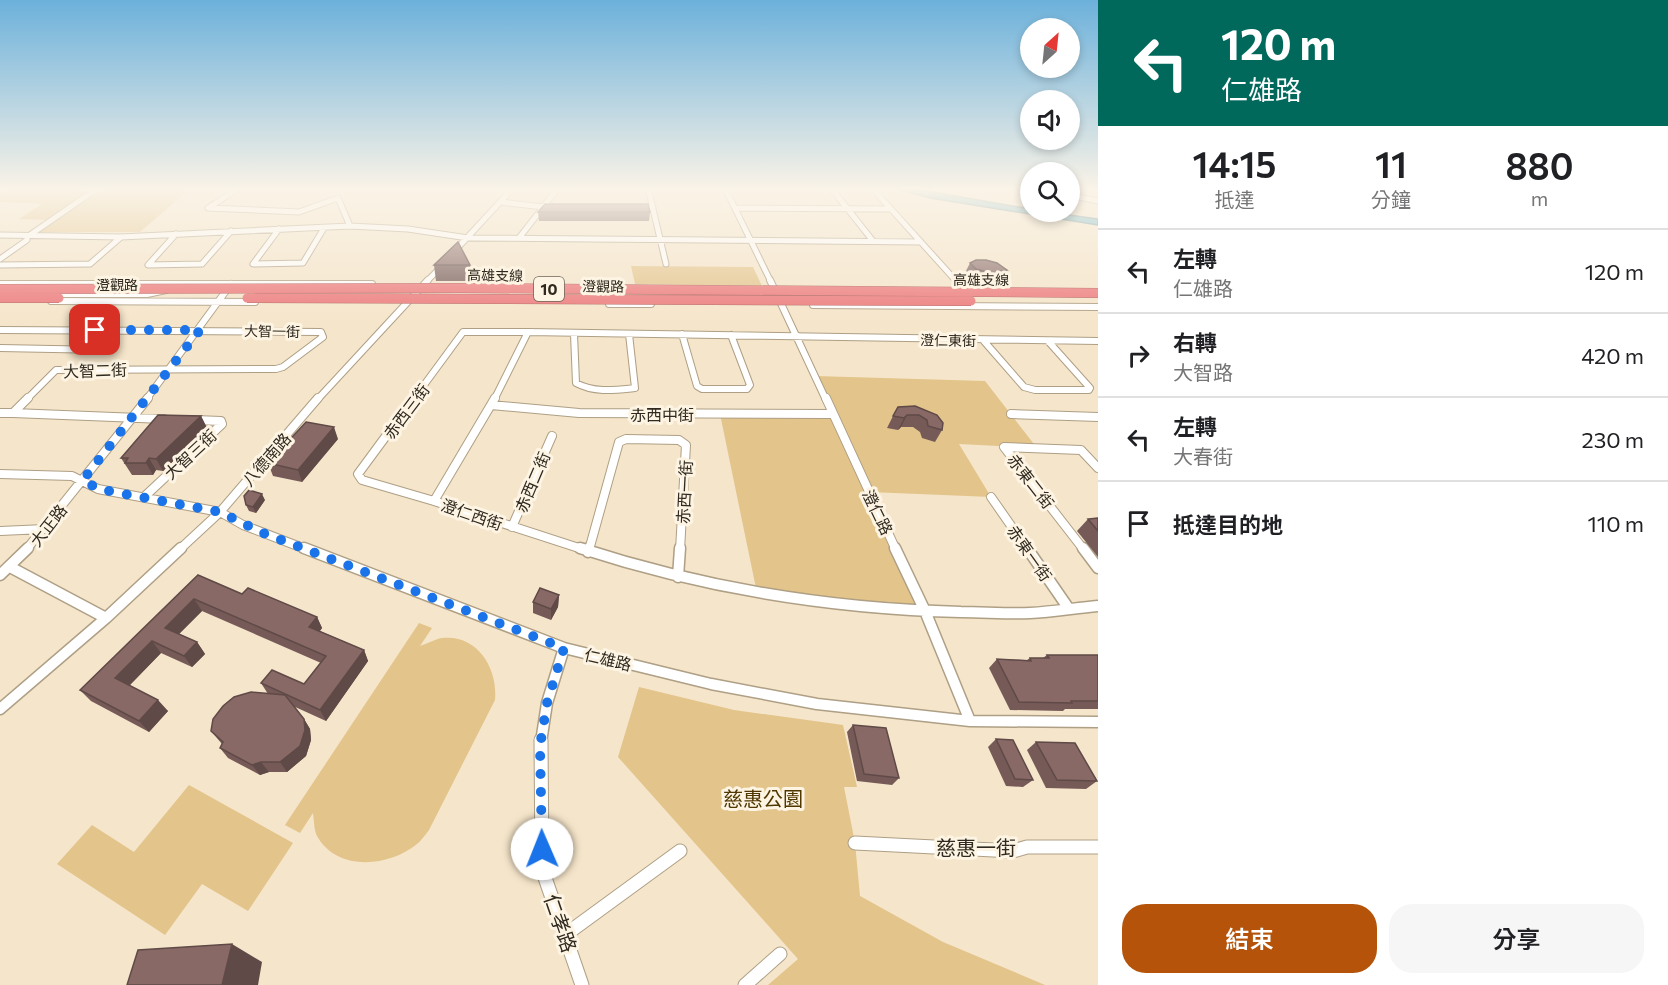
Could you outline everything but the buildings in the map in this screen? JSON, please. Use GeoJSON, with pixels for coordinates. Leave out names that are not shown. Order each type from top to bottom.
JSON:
{"type":"FeatureCollection","features":[{"type":"Feature","properties":{"kind":"highway","name":"高雄支線"},"geometry":{"type":"LineString","coordinates":[[0,296],[472,288],[1098,291]]}},
{"type":"Feature","properties":{"kind":"highway","name":"高雄支線"},"geometry":{"type":"LineString","coordinates":[[0,296],[1098,301]]}},
{"type":"Feature","properties":{"kind":"street"},"geometry":{"type":"LineString","coordinates":[[0,259],[27,240],[31,234]]}},
{"type":"Feature","properties":{"kind":"street"},"geometry":{"type":"LineString","coordinates":[[0,235],[121,237],[176,234]]}},
{"type":"Feature","properties":{"kind":"street"},"geometry":{"type":"LineString","coordinates":[[176,234],[148,265],[201,264],[228,234]]}},
{"type":"Feature","properties":{"kind":"street"},"geometry":{"type":"LineString","coordinates":[[275,234],[255,265],[303,263],[320,234]]}},
{"type":"Feature","properties":{"kind":"street"},"geometry":{"type":"LineString","coordinates":[[441,234],[468,238],[921,242]]}},
{"type":"Feature","properties":{"kind":"street","name":"八德南路"},"geometry":{"type":"LineString","coordinates":[[0,709],[106,618],[220,512],[321,395],[472,234]]}},
{"type":"Feature","properties":{"kind":"street"},"geometry":{"type":"LineString","coordinates":[[519,238],[522,234]]}},
{"type":"Feature","properties":{"kind":"street"},"geometry":{"type":"LineString","coordinates":[[659,234],[666,264]]}},
{"type":"Feature","properties":{"kind":"street","name":"澄仁路"},"geometry":{"type":"LineString","coordinates":[[748,234],[925,611],[970,721]]}},
{"type":"Feature","properties":{"kind":"street"},"geometry":{"type":"LineString","coordinates":[[867,234],[873,241]]}},
{"type":"Feature","properties":{"kind":"street"},"geometry":{"type":"LineString","coordinates":[[914,234],[963,288]]}},
{"type":"Feature","properties":{"kind":"street"},"geometry":{"type":"LineString","coordinates":[[0,265],[90,264],[121,237]]}},
{"type":"Feature","properties":{"kind":"street","name":"澄觀路"},"geometry":{"type":"LineString","coordinates":[[0,284],[426,284],[1098,291]]}},
{"type":"Feature","properties":{"kind":"street"},"geometry":{"type":"LineString","coordinates":[[0,296],[147,294],[190,284]]}},
{"type":"Feature","properties":{"kind":"street","name":"大正路"},"geometry":{"type":"LineString","coordinates":[[0,575],[23,557],[133,419],[232,284]]}},
{"type":"Feature","properties":{"kind":"street","name":"澄觀路"},"geometry":{"type":"LineString","coordinates":[[0,296],[219,302],[1098,307]]}},
{"type":"Feature","properties":{"kind":"street"},"geometry":{"type":"LineString","coordinates":[[0,330],[200,330]]}},
{"type":"Feature","properties":{"kind":"street","name":"大智一街"},"geometry":{"type":"LineString","coordinates":[[171,369],[276,369],[283,367],[323,337],[321,332],[200,330]]}},
{"type":"Feature","properties":{"kind":"street","name":"赤西三街"},"geometry":{"type":"LineString","coordinates":[[434,501],[362,480],[358,474],[464,332],[528,332]]}},
{"type":"Feature","properties":{"kind":"street"},"geometry":{"type":"LineString","coordinates":[[528,332],[797,337]]}},
{"type":"Feature","properties":{"kind":"street","name":"澄仁西街"},"geometry":{"type":"LineString","coordinates":[[528,332],[491,405],[434,501],[588,552],[678,577],[757,592],[837,603],[925,611]]}},
{"type":"Feature","properties":{"kind":"street"},"geometry":{"type":"LineString","coordinates":[[574,334],[576,383],[582,387],[615,389],[635,388],[636,386],[629,334]]}},
{"type":"Feature","properties":{"kind":"street"},"geometry":{"type":"LineString","coordinates":[[682,334],[697,386],[702,389],[747,389],[750,385],[731,335]]}},
{"type":"Feature","properties":{"kind":"street","name":"澄仁東街"},"geometry":{"type":"LineString","coordinates":[[797,337],[1098,341]]}},
{"type":"Feature","properties":{"kind":"street"},"geometry":{"type":"LineString","coordinates":[[983,340],[1024,387],[1035,390],[1089,390],[1090,388],[1048,341]]}},
{"type":"Feature","properties":{"kind":"street"},"geometry":{"type":"LineString","coordinates":[[0,348],[105,350]]}},
{"type":"Feature","properties":{"kind":"street","name":"大智二街"},"geometry":{"type":"LineString","coordinates":[[13,414],[56,370],[171,369]]}},
{"type":"Feature","properties":{"kind":"street","name":"赤西中街"},"geometry":{"type":"LineString","coordinates":[[491,405],[589,413],[833,414]]}},
{"type":"Feature","properties":{"kind":"street"},"geometry":{"type":"LineString","coordinates":[[0,413],[133,419]]}},
{"type":"Feature","properties":{"kind":"street"},"geometry":{"type":"LineString","coordinates":[[1011,414],[1098,417]]}},
{"type":"Feature","properties":{"kind":"street","name":"大智三街"},"geometry":{"type":"LineString","coordinates":[[133,419],[177,420]]}},
{"type":"Feature","properties":{"kind":"street","name":"大智三街"},"geometry":{"type":"LineString","coordinates":[[144,497],[222,424],[221,421],[188,420]]}},
{"type":"Feature","properties":{"kind":"street","name":"赤西二街"},"geometry":{"type":"LineString","coordinates":[[512,527],[552,436]]}},
{"type":"Feature","properties":{"kind":"street","name":"赤西一街"},"geometry":{"type":"LineString","coordinates":[[588,552],[619,441],[626,439],[679,440],[686,445],[678,577]]}},
{"type":"Feature","properties":{"kind":"street","name":"赤東二街"},"geometry":{"type":"LineString","coordinates":[[1098,468],[1081,450],[1004,447],[1098,568]]}},
{"type":"Feature","properties":{"kind":"street","name":"仁雄路"},"geometry":{"type":"LineString","coordinates":[[0,474],[72,476],[98,489],[220,512],[263,533],[564,648],[711,684],[817,705],[970,721],[1098,722]]}},
{"type":"Feature","properties":{"kind":"street","name":"赤東一街"},"geometry":{"type":"LineString","coordinates":[[991,497],[1069,609]]}},
{"type":"Feature","properties":{"kind":"street"},"geometry":{"type":"LineString","coordinates":[[0,531],[45,529]]}},
{"type":"Feature","properties":{"kind":"street"},"geometry":{"type":"LineString","coordinates":[[10,567],[106,618]]}},
{"type":"Feature","properties":{"kind":"street"},"geometry":{"type":"LineString","coordinates":[[925,611],[1029,613],[1098,606]]}},
{"type":"Feature","properties":{"kind":"street","name":"仁孝路"},"geometry":{"type":"LineString","coordinates":[[564,648],[547,703],[540,746],[542,869],[582,985]]}},
{"type":"Feature","properties":{"kind":"street","name":"慈惠一街"},"geometry":{"type":"LineString","coordinates":[[855,843],[1013,851],[1027,846],[1098,847]]}},
{"type":"Feature","properties":{"kind":"street"},"geometry":{"type":"LineString","coordinates":[[565,935],[680,852]]}},
{"type":"Feature","properties":{"kind":"street"},"geometry":{"type":"LineString","coordinates":[[745,985],[780,954]]}},
{"type":"Feature","properties":{"kind":"green space"},"geometry":{"type":"Polygon","coordinates":[[[631,266],[753,267],[762,286],[635,284],[631,266]]]}},
{"type":"Feature","properties":{"kind":"green space"},"geometry":{"type":"Polygon","coordinates":[[[815,376],[985,381],[1037,448],[959,444],[991,497],[870,492],[925,611],[757,593],[720,414],[833,414],[815,376]]]}},
{"type":"Feature","properties":{"kind":"green space"},"geometry":{"type":"Polygon","coordinates":[[[419,623],[432,628],[420,646],[442,638],[455,638],[466,642],[483,656],[493,677],[495,700],[429,830],[417,844],[392,858],[378,861],[364,862],[337,856],[326,848],[317,836],[313,813],[300,833],[285,825],[419,623]]]}},
{"type":"Feature","properties":{"kind":"green space","name":"慈惠公園"},"geometry":{"type":"Polygon","coordinates":[[[639,687],[734,710],[843,725],[857,787],[844,787],[855,843],[860,896],[943,942],[1045,985],[768,985],[798,959],[618,757],[639,687]]]}},
{"type":"Feature","properties":{"kind":"green space"},"geometry":{"type":"Polygon","coordinates":[[[189,785],[293,843],[248,911],[202,884],[165,935],[57,864],[92,825],[134,852],[189,785]]]}},
{"type":"Feature","properties":{"kind":"route"},"geometry":{"type":"LineString","coordinates":[[95,330],[200,330],[97,465],[83,480],[98,489],[220,512],[263,533],[564,648],[547,703],[540,746],[542,849]]}}]}
